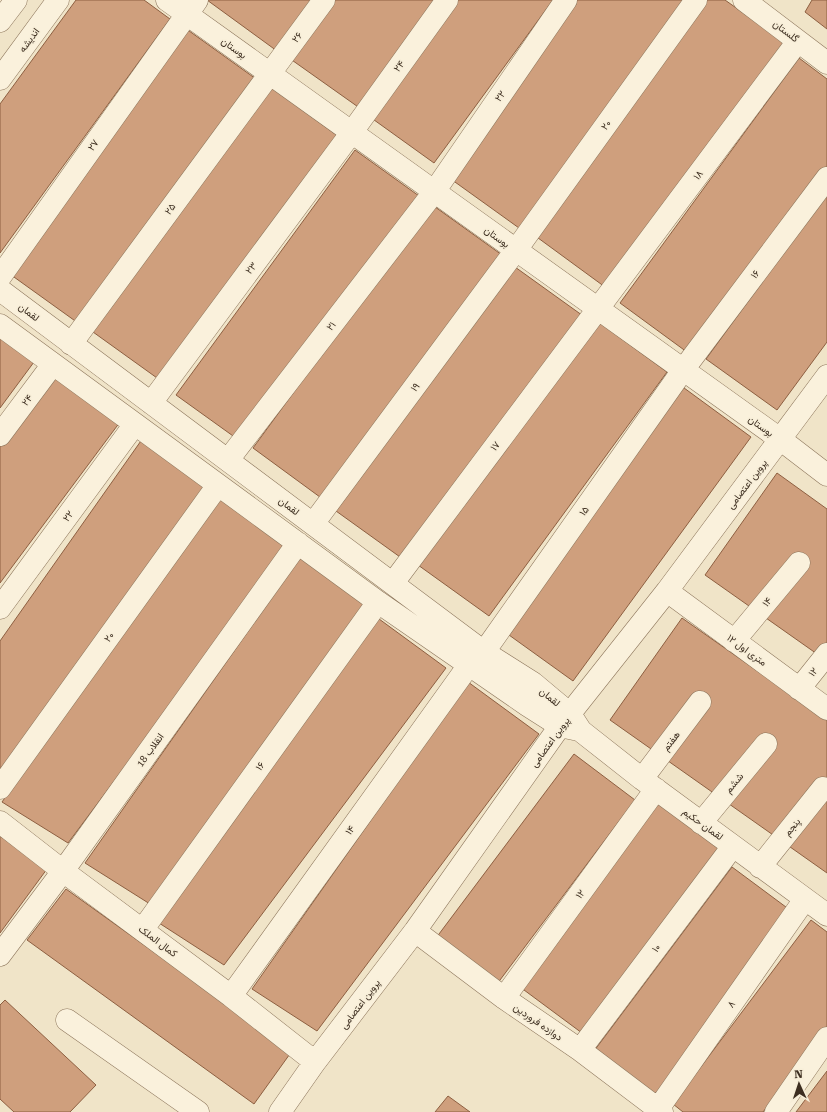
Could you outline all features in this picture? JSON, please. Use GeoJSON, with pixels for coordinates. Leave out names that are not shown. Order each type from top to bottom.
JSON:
{"type":"FeatureCollection","features":[{"type":"Feature","properties":{"kind":"street"},"geometry":{"type":"LineString","coordinates":[[0,21],[16,0]]}},
{"type":"Feature","properties":{"kind":"street","name":"اندیشه"},"geometry":{"type":"LineString","coordinates":[[0,79],[58,0]]}},
{"type":"Feature","properties":{"kind":"street","name":"بوستان"},"geometry":{"type":"LineString","coordinates":[[167,0],[191,7],[270,74],[780,439],[827,475]]}},
{"type":"Feature","properties":{"kind":"street","name":"۲۶"},"geometry":{"type":"LineString","coordinates":[[270,74],[324,0]]}},
{"type":"Feature","properties":{"kind":"street","name":"۲۴"},"geometry":{"type":"LineString","coordinates":[[352,132],[447,0]]}},
{"type":"Feature","properties":{"kind":"street","name":"۲۲"},"geometry":{"type":"LineString","coordinates":[[434,192],[566,0]]}},
{"type":"Feature","properties":{"kind":"street","name":"۲۰"},"geometry":{"type":"LineString","coordinates":[[516,250],[696,0]]}},
{"type":"Feature","properties":{"kind":"street","name":"گلستان"},"geometry":{"type":"LineString","coordinates":[[744,0],[827,63]]}},
{"type":"Feature","properties":{"kind":"street","name":"گلستان"},"geometry":{"type":"LineString","coordinates":[[767,0],[827,47]]}},
{"type":"Feature","properties":{"kind":"street","name":"۲۷"},"geometry":{"type":"LineString","coordinates":[[0,277],[191,7]]}},
{"type":"Feature","properties":{"kind":"street","name":"۱۸"},"geometry":{"type":"LineString","coordinates":[[598,309],[798,40]]}},
{"type":"Feature","properties":{"kind":"street","name":"۲۵"},"geometry":{"type":"LineString","coordinates":[[71,344],[270,74]]}},
{"type":"Feature","properties":{"kind":"street","name":"۲۳"},"geometry":{"type":"LineString","coordinates":[[151,403],[352,132]]}},
{"type":"Feature","properties":{"kind":"street","name":"۱۶"},"geometry":{"type":"LineString","coordinates":[[683,370],[827,178]]}},
{"type":"Feature","properties":{"kind":"street","name":"۲۱"},"geometry":{"type":"LineString","coordinates":[[228,460],[434,192]]}},
{"type":"Feature","properties":{"kind":"street","name":"۱۹"},"geometry":{"type":"LineString","coordinates":[[313,524],[516,250]]}},
{"type":"Feature","properties":{"kind":"street","name":"لقمان"},"geometry":{"type":"LineString","coordinates":[[0,290],[393,584],[527,705],[571,724]]}},
{"type":"Feature","properties":{"kind":"street","name":"۱۷"},"geometry":{"type":"LineString","coordinates":[[393,584],[598,309]]}},
{"type":"Feature","properties":{"kind":"street","name":"لقمان"},"geometry":{"type":"LineString","coordinates":[[0,325],[378,602],[476,658]]}},
{"type":"Feature","properties":{"kind":"street","name":"۲۴"},"geometry":{"type":"LineString","coordinates":[[0,435],[53,364]]}},
{"type":"Feature","properties":{"kind":"street","name":"۱۵"},"geometry":{"type":"LineString","coordinates":[[476,658],[683,370]]}},
{"type":"Feature","properties":{"kind":"street","name":"پروین اعتصامی"},"geometry":{"type":"LineString","coordinates":[[280,1112],[315,1062],[571,724],[667,591],[827,376]]}},
{"type":"Feature","properties":{"kind":"street","name":"۲۲"},"geometry":{"type":"LineString","coordinates":[[0,608],[135,424]]}},
{"type":"Feature","properties":{"kind":"street","name":"۲۰"},"geometry":{"type":"LineString","coordinates":[[0,788],[218,485]]}},
{"type":"Feature","properties":{"kind":"street","name":"انقلاب 18"},"geometry":{"type":"LineString","coordinates":[[1,953],[63,871],[298,543]]}},
{"type":"Feature","properties":{"kind":"street","name":"۱۴"},"geometry":{"type":"LineString","coordinates":[[734,641],[799,563]]}},
{"type":"Feature","properties":{"kind":"street","name":"۱۲ متری اول"},"geometry":{"type":"LineString","coordinates":[[667,591],[827,709]]}},
{"type":"Feature","properties":{"kind":"street","name":"۱۶"},"geometry":{"type":"LineString","coordinates":[[142,929],[378,602]]}},
{"type":"Feature","properties":{"kind":"street","name":"۱۲"},"geometry":{"type":"LineString","coordinates":[[799,689],[827,654]]}},
{"type":"Feature","properties":{"kind":"street","name":"۱۴"},"geometry":{"type":"LineString","coordinates":[[231,996],[476,658]]}},
{"type":"Feature","properties":{"kind":"street","name":"هفتم"},"geometry":{"type":"LineString","coordinates":[[649,784],[700,702]]}},
{"type":"Feature","properties":{"kind":"street","name":"لقمان حکیم"},"geometry":{"type":"LineString","coordinates":[[571,724],[760,867],[826,913]]}},
{"type":"Feature","properties":{"kind":"street","name":"ششم"},"geometry":{"type":"LineString","coordinates":[[701,823],[766,744]]}},
{"type":"Feature","properties":{"kind":"street","name":"۱۲"},"geometry":{"type":"LineString","coordinates":[[504,998],[649,784]]}},
{"type":"Feature","properties":{"kind":"street","name":"پنجم"},"geometry":{"type":"LineString","coordinates":[[760,867],[823,788]]}},
{"type":"Feature","properties":{"kind":"street","name":"کمال الملک"},"geometry":{"type":"LineString","coordinates":[[0,822],[63,871],[231,996],[315,1062]]}},
{"type":"Feature","properties":{"kind":"street","name":"۱۰"},"geometry":{"type":"LineString","coordinates":[[580,1050],[733,846]]}},
{"type":"Feature","properties":{"kind":"street","name":"۸"},"geometry":{"type":"LineString","coordinates":[[660,1110],[805,899]]}},
{"type":"Feature","properties":{"kind":"street","name":"دوازده فروردین"},"geometry":{"type":"LineString","coordinates":[[415,931],[504,998],[580,1050],[660,1110]]}},
{"type":"Feature","properties":{"kind":"street"},"geometry":{"type":"LineString","coordinates":[[67,1020],[198,1112]]}},
{"type":"Feature","properties":{"kind":"street"},"geometry":{"type":"LineString","coordinates":[[776,1112],[827,1038]]}},
{"type":"Feature","properties":{"kind":"building"},"geometry":{"type":"Polygon","coordinates":[[[76,0],[144,0],[170,19],[0,253],[0,104],[76,0]]]}},
{"type":"Feature","properties":{"kind":"building"},"geometry":{"type":"Polygon","coordinates":[[[207,0],[314,0],[277,51],[207,0]]]}},
{"type":"Feature","properties":{"kind":"building"},"geometry":{"type":"Polygon","coordinates":[[[331,0],[440,0],[361,109],[289,58],[331,0]]]}},
{"type":"Feature","properties":{"kind":"building"},"geometry":{"type":"Polygon","coordinates":[[[445,0],[553,0],[434,163],[363,112],[445,0]]]}},
{"type":"Feature","properties":{"kind":"building"},"geometry":{"type":"Polygon","coordinates":[[[577,0],[686,0],[519,228],[448,177],[577,0]]]}},
{"type":"Feature","properties":{"kind":"building"},"geometry":{"type":"Polygon","coordinates":[[[706,0],[725,0],[784,42],[605,287],[534,235],[706,0]]]}},
{"type":"Feature","properties":{"kind":"building"},"geometry":{"type":"Polygon","coordinates":[[[812,0],[827,0],[827,29],[805,12],[812,0]]]}},
{"type":"Feature","properties":{"kind":"building"},"geometry":{"type":"Polygon","coordinates":[[[185,28],[256,79],[78,323],[7,272],[185,28]]]}},
{"type":"Feature","properties":{"kind":"building"},"geometry":{"type":"Polygon","coordinates":[[[799,58],[827,79],[827,169],[691,355],[620,303],[799,58]]]}},
{"type":"Feature","properties":{"kind":"building"},"geometry":{"type":"Polygon","coordinates":[[[271,87],[342,139],[164,383],[93,332],[271,87]]]}},
{"type":"Feature","properties":{"kind":"building"},"geometry":{"type":"Polygon","coordinates":[[[355,150],[426,201],[247,446],[176,395],[355,150]]]}},
{"type":"Feature","properties":{"kind":"building"},"geometry":{"type":"Polygon","coordinates":[[[827,193],[827,342],[777,410],[706,359],[827,193]]]}},
{"type":"Feature","properties":{"kind":"building"},"geometry":{"type":"Polygon","coordinates":[[[431,204],[502,255],[324,500],[253,448],[431,204]]]}},
{"type":"Feature","properties":{"kind":"building"},"geometry":{"type":"Polygon","coordinates":[[[515,267],[586,318],[407,562],[336,511],[515,267]]]}},
{"type":"Feature","properties":{"kind":"building"},"geometry":{"type":"Polygon","coordinates":[[[596,320],[667,372],[489,616],[418,565],[596,320]]]}},
{"type":"Feature","properties":{"kind":"building"},"geometry":{"type":"Polygon","coordinates":[[[0,338],[34,362],[0,408],[0,338]]]}},
{"type":"Feature","properties":{"kind":"building"},"geometry":{"type":"Polygon","coordinates":[[[49,371],[120,422],[0,583],[0,441],[49,371]]]}},
{"type":"Feature","properties":{"kind":"building"},"geometry":{"type":"Polygon","coordinates":[[[680,385],[751,437],[573,681],[502,630],[680,385]]]}},
{"type":"Feature","properties":{"kind":"building"},"geometry":{"type":"Polygon","coordinates":[[[143,438],[214,489],[0,776],[0,641],[143,438]]]}},
{"type":"Feature","properties":{"kind":"building"},"geometry":{"type":"Polygon","coordinates":[[[777,473],[827,509],[827,661],[705,575],[777,473]]]}},
{"type":"Feature","properties":{"kind":"building"},"geometry":{"type":"Polygon","coordinates":[[[219,494],[290,546],[68,843],[2,802],[219,494]]]}},
{"type":"Feature","properties":{"kind":"building"},"geometry":{"type":"Polygon","coordinates":[[[301,556],[372,607],[150,904],[85,863],[301,556]]]}},
{"type":"Feature","properties":{"kind":"building"},"geometry":{"type":"Polygon","coordinates":[[[375,616],[446,668],[224,965],[159,923],[375,616]]]}},
{"type":"Feature","properties":{"kind":"building"},"geometry":{"type":"Polygon","coordinates":[[[682,618],[827,720],[827,873],[610,720],[682,618]]]}},
{"type":"Feature","properties":{"kind":"building"},"geometry":{"type":"Polygon","coordinates":[[[468,682],[539,734],[317,1031],[252,989],[468,682]]]}},
{"type":"Feature","properties":{"kind":"building"},"geometry":{"type":"Polygon","coordinates":[[[574,754],[635,800],[497,984],[436,938],[574,754]]]}},
{"type":"Feature","properties":{"kind":"building"},"geometry":{"type":"Polygon","coordinates":[[[658,803],[720,849],[582,1033],[520,987],[658,803]]]}},
{"type":"Feature","properties":{"kind":"building"},"geometry":{"type":"Polygon","coordinates":[[[0,836],[47,869],[0,933],[0,836]]]}},
{"type":"Feature","properties":{"kind":"building"},"geometry":{"type":"Polygon","coordinates":[[[732,867],[794,913],[656,1097],[594,1051],[732,867]]]}},
{"type":"Feature","properties":{"kind":"building"},"geometry":{"type":"Polygon","coordinates":[[[66,889],[292,1051],[254,1104],[27,940],[66,889]]]}},
{"type":"Feature","properties":{"kind":"building"},"geometry":{"type":"Polygon","coordinates":[[[811,920],[827,932],[827,1027],[763,1112],[683,1112],[673,1104],[811,920]]]}},
{"type":"Feature","properties":{"kind":"building"},"geometry":{"type":"Polygon","coordinates":[[[5,1000],[96,1085],[70,1112],[14,1112],[0,1099],[0,1005],[5,1000]]]}},
{"type":"Feature","properties":{"kind":"building"},"geometry":{"type":"Polygon","coordinates":[[[827,1071],[827,1112],[796,1112],[827,1071]]]}},
{"type":"Feature","properties":{"kind":"building"},"geometry":{"type":"Polygon","coordinates":[[[448,1096],[470,1112],[435,1112],[448,1096]]]}}]}
